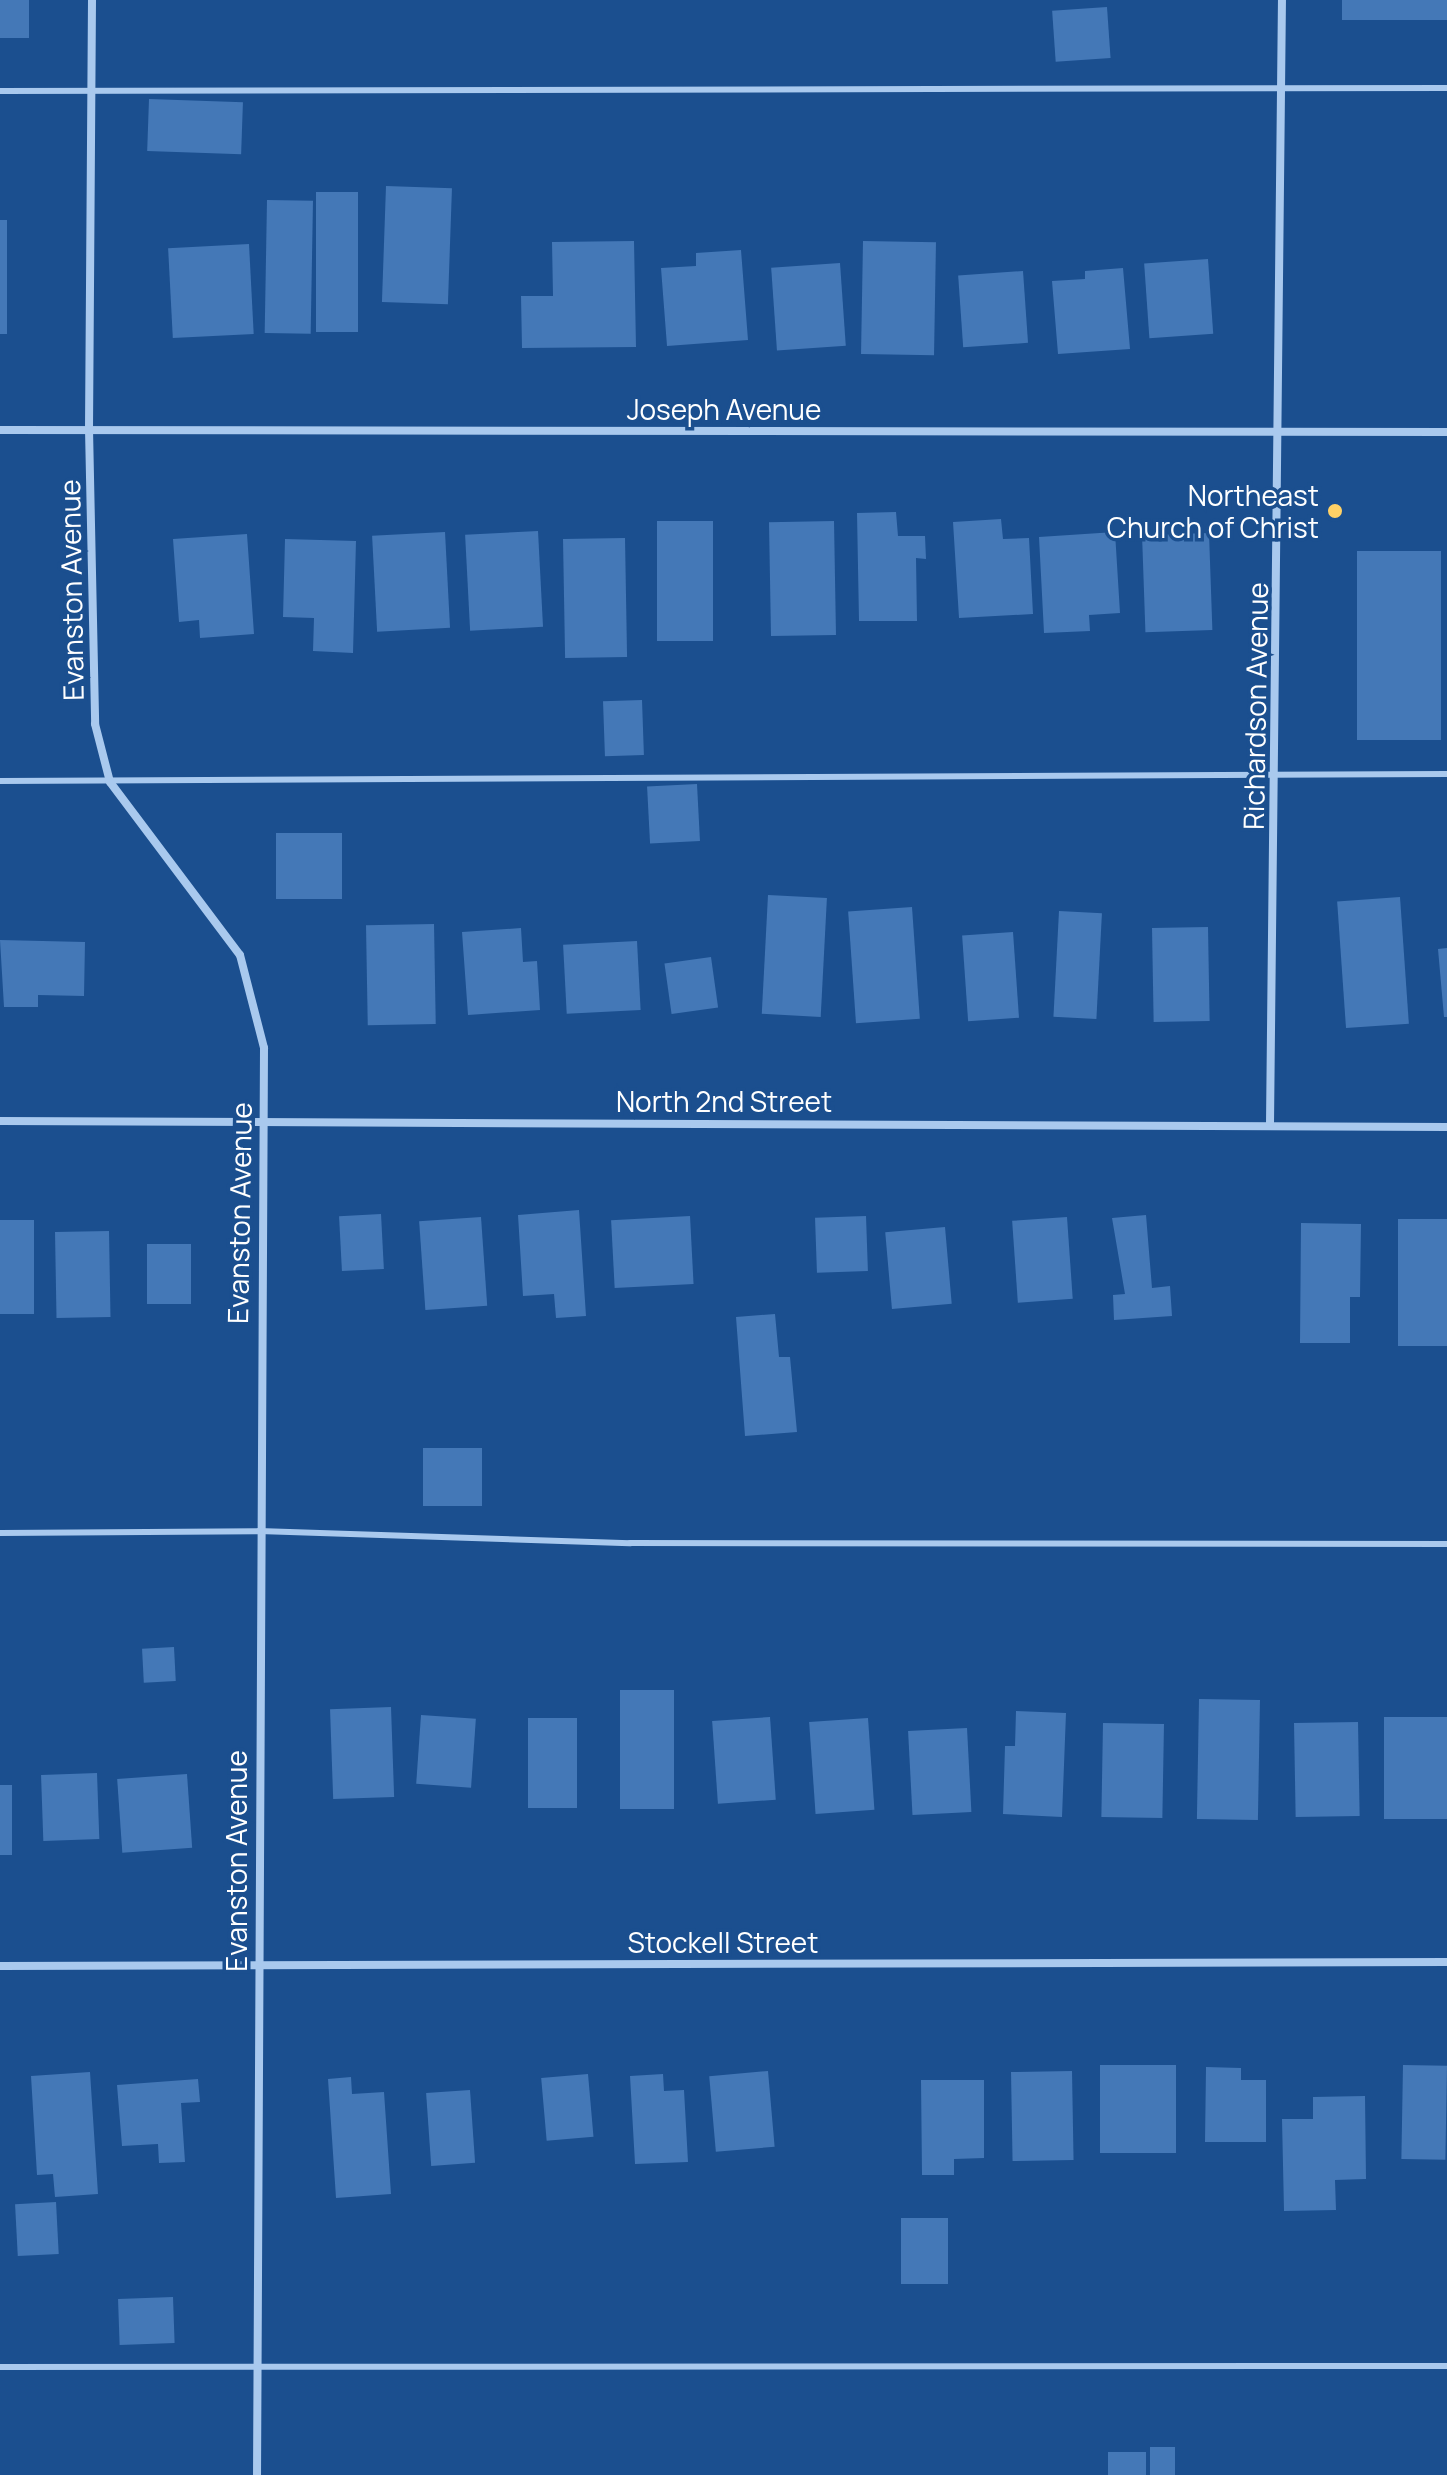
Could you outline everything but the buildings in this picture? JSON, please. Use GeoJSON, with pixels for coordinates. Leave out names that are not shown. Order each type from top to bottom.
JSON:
{"type":"FeatureCollection","features":[{"type":"Feature","properties":{"kind":"street","name":"Evanston Avenue"},"geometry":{"type":"LineString","coordinates":[[92,0],[89,429],[95,724],[110,782],[240,955],[264,1048],[260,1122],[257,2475]]}},
{"type":"Feature","properties":{"kind":"street","name":"Richardson Avenue"},"geometry":{"type":"LineString","coordinates":[[1270,1124],[1281,431],[1282,0]]}},
{"type":"Feature","properties":{"kind":"street","name":"Joseph Avenue"},"geometry":{"type":"LineString","coordinates":[[0,430],[1447,432]]}},
{"type":"Feature","properties":{"kind":"street","name":"North 2nd Street"},"geometry":{"type":"LineString","coordinates":[[0,1121],[1447,1127]]}},
{"type":"Feature","properties":{"kind":"street","name":"Stockell Street"},"geometry":{"type":"LineString","coordinates":[[0,1966],[1447,1962]]}},
{"type":"Feature","properties":{"kind":"lane"},"geometry":{"type":"LineString","coordinates":[[0,91],[1447,88]]}},
{"type":"Feature","properties":{"kind":"lane"},"geometry":{"type":"LineString","coordinates":[[0,781],[1447,774]]}},
{"type":"Feature","properties":{"kind":"lane"},"geometry":{"type":"LineString","coordinates":[[0,1533],[259,1531],[630,1543],[1447,1544]]}},
{"type":"Feature","properties":{"kind":"lane"},"geometry":{"type":"LineString","coordinates":[[0,2367],[257,2363],[1447,2366]]}},
{"type":"Feature","properties":{"kind":"place","name":"Northeast Church of Christ"},"geometry":{"type":"Point","coordinates":[1335,511]}}]}
